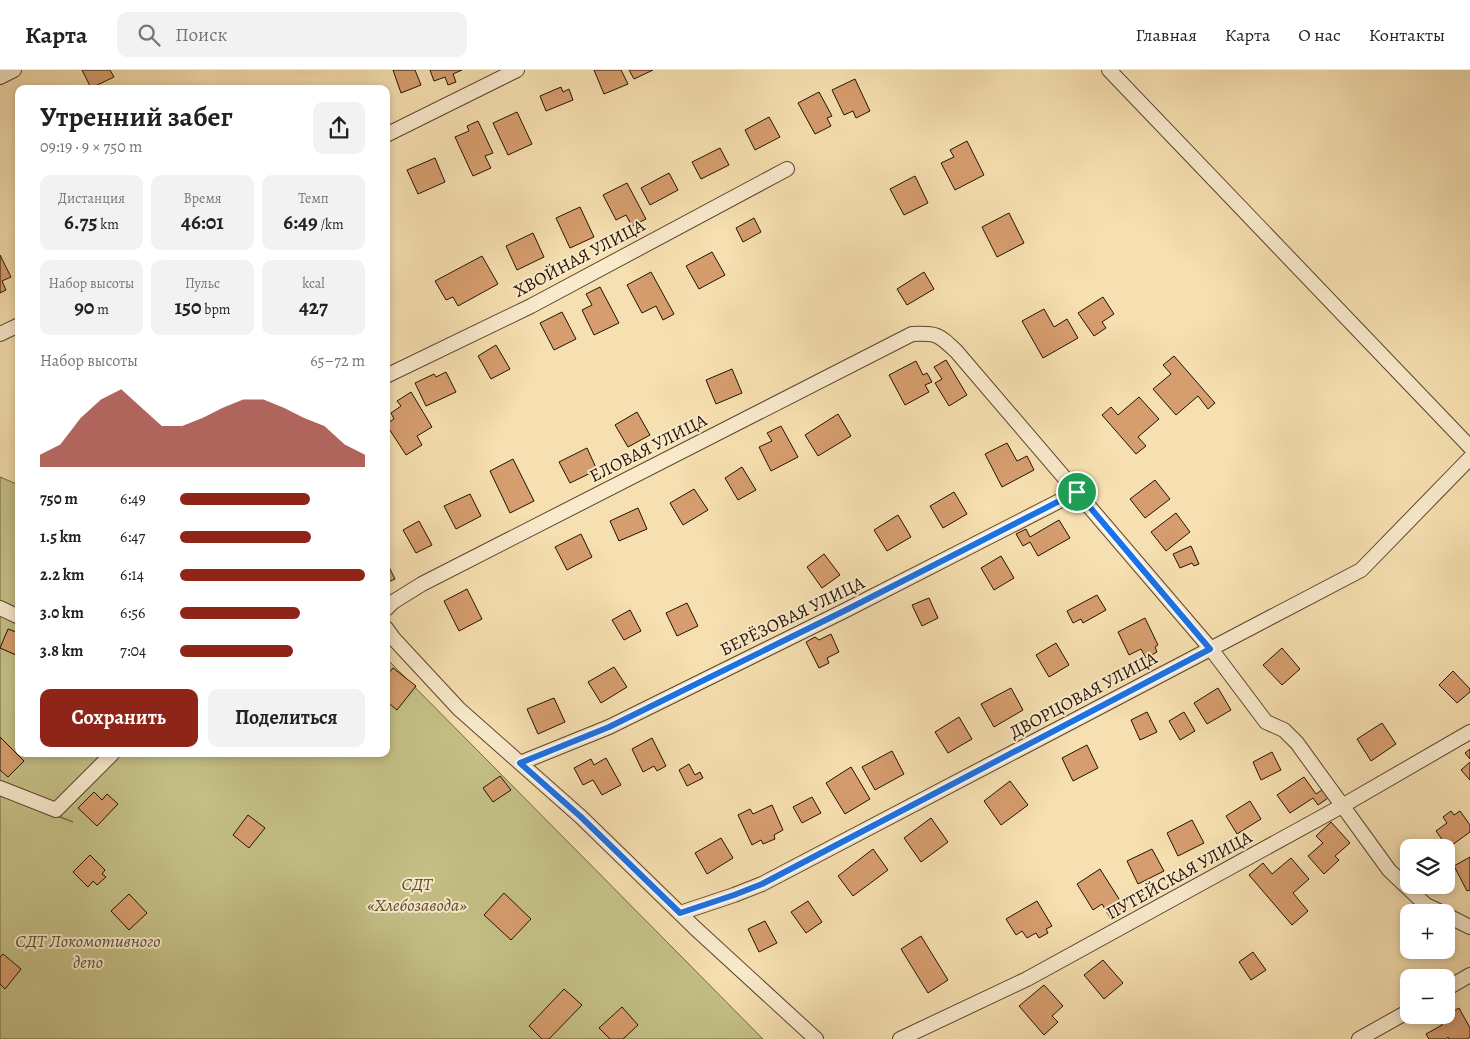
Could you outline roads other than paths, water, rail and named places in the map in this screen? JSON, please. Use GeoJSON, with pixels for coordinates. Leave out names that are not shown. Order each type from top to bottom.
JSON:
{"type":"FeatureCollection","features":[{"type":"Feature","properties":{"kind":"street"},"geometry":{"type":"LineString","coordinates":[[0,78],[14,70]]}},
{"type":"Feature","properties":{"kind":"street"},"geometry":{"type":"LineString","coordinates":[[390,132],[517,70]]}},
{"type":"Feature","properties":{"kind":"street"},"geometry":{"type":"LineString","coordinates":[[1109,70],[1470,447]]}},
{"type":"Feature","properties":{"kind":"street","name":"ХВОЙНАЯ УЛИЦА"},"geometry":{"type":"LineString","coordinates":[[390,374],[531,306],[787,169]]}},
{"type":"Feature","properties":{"kind":"street"},"geometry":{"type":"LineString","coordinates":[[0,334],[15,327]]}},
{"type":"Feature","properties":{"kind":"street","name":"ЕЛОВАЯ УЛИЦА"},"geometry":{"type":"LineString","coordinates":[[390,605],[422,584],[912,334],[931,334],[941,337],[956,351],[1077,492]]}},
{"type":"Feature","properties":{"kind":"street","name":"ДВОРЦОВАЯ УЛИЦА"},"geometry":{"type":"LineString","coordinates":[[680,913],[762,884],[1361,570],[1470,458]]}},
{"type":"Feature","properties":{"kind":"street"},"geometry":{"type":"LineString","coordinates":[[1077,492],[1210,649],[1266,722],[1284,730],[1297,743],[1389,870],[1425,904]]}},
{"type":"Feature","properties":{"kind":"street","name":"БЕРЁЗОВАЯ УЛИЦА"},"geometry":{"type":"LineString","coordinates":[[520,763],[618,723],[846,610],[1077,492]]}},
{"type":"Feature","properties":{"kind":"street"},"geometry":{"type":"LineString","coordinates":[[0,608],[15,615]]}},
{"type":"Feature","properties":{"kind":"street"},"geometry":{"type":"LineString","coordinates":[[390,634],[459,709],[581,817],[680,913],[816,1039]]}},
{"type":"Feature","properties":{"kind":"street","name":"ПУТЕЙСКАЯ УЛИЦА"},"geometry":{"type":"LineString","coordinates":[[900,1039],[1027,980],[1342,806],[1470,732]]}},
{"type":"Feature","properties":{"kind":"street"},"geometry":{"type":"LineString","coordinates":[[0,788],[56,810],[109,757]]}},
{"type":"Feature","properties":{"kind":"street"},"geometry":{"type":"LineString","coordinates":[[1455,920],[1470,927]]}},
{"type":"Feature","properties":{"kind":"street"},"geometry":{"type":"LineString","coordinates":[[1455,984],[1470,975]]}},
{"type":"Feature","properties":{"kind":"street"},"geometry":{"type":"LineString","coordinates":[[1359,1039],[1400,1015]]}},
{"type":"Feature","properties":{"kind":"park label","name":"СДТ «Хлебозавода»"},"geometry":{"type":"Point","coordinates":[417,894]}},
{"type":"Feature","properties":{"kind":"park label","name":"СДТ Локомотивного депо"},"geometry":{"type":"Point","coordinates":[88,951]}}]}
